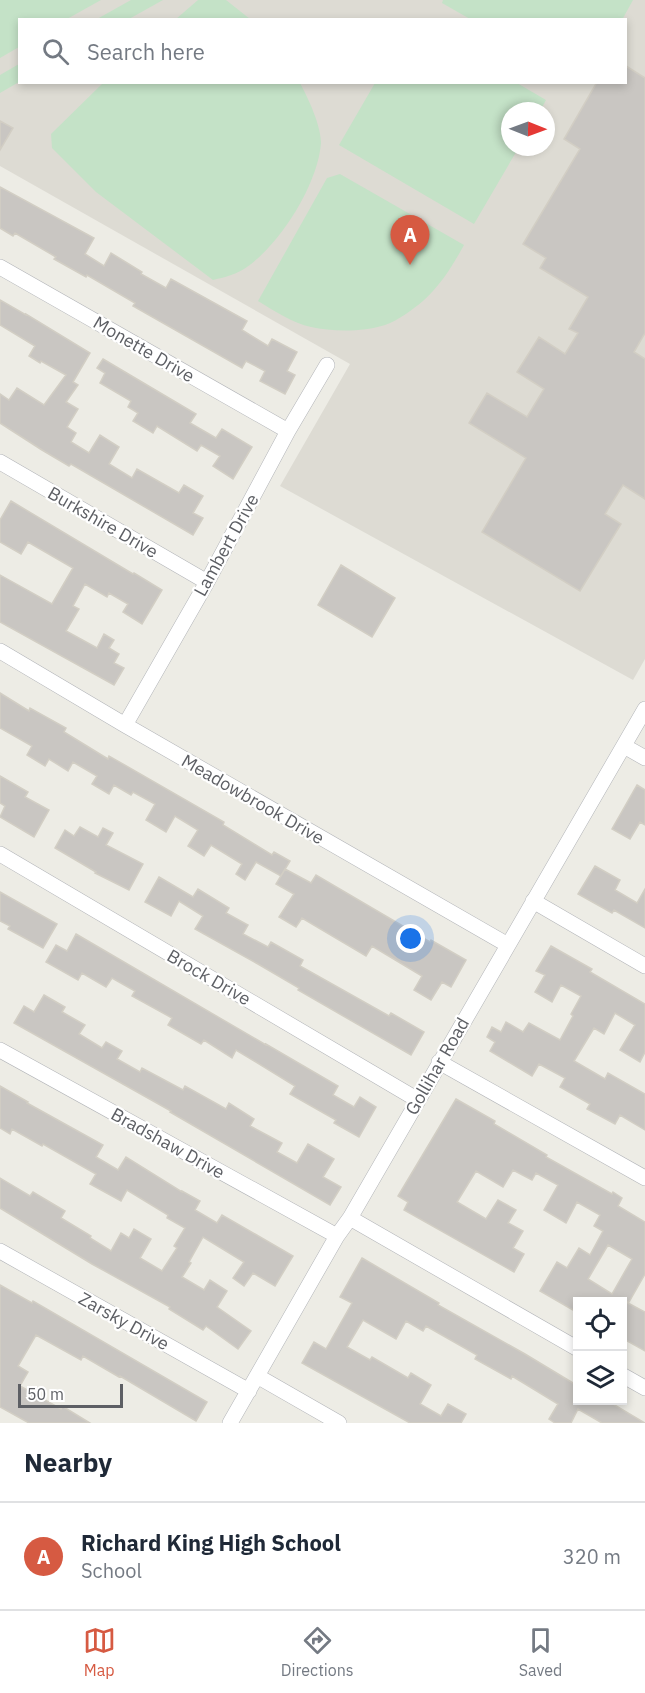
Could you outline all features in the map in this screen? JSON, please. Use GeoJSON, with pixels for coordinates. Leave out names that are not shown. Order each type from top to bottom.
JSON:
{"type":"FeatureCollection","features":[{"type":"Feature","properties":{"kind":"street","name":"Monette Drive"},"geometry":{"type":"LineString","coordinates":[[0,267],[288,431]]}},
{"type":"Feature","properties":{"kind":"street","name":"Lambert Drive"},"geometry":{"type":"LineString","coordinates":[[125,725],[327,364]]}},
{"type":"Feature","properties":{"kind":"street","name":"Burkshire Drive"},"geometry":{"type":"LineString","coordinates":[[0,462],[207,582]]}},
{"type":"Feature","properties":{"kind":"street","name":"Meadowbrook Drive"},"geometry":{"type":"LineString","coordinates":[[0,651],[508,945]]}},
{"type":"Feature","properties":{"kind":"street","name":"Gollihar Road"},"geometry":{"type":"LineString","coordinates":[[230,1423],[645,709]]}},
{"type":"Feature","properties":{"kind":"street"},"geometry":{"type":"LineString","coordinates":[[624,746],[645,758]]}},
{"type":"Feature","properties":{"kind":"street","name":"Brock Drive"},"geometry":{"type":"LineString","coordinates":[[0,854],[418,1100]]}},
{"type":"Feature","properties":{"kind":"street"},"geometry":{"type":"LineString","coordinates":[[533,901],[645,966]]}},
{"type":"Feature","properties":{"kind":"street","name":"Bradshaw Drive"},"geometry":{"type":"LineString","coordinates":[[0,1050],[337,1236]]}},
{"type":"Feature","properties":{"kind":"street"},"geometry":{"type":"LineString","coordinates":[[440,1062],[645,1178]]}},
{"type":"Feature","properties":{"kind":"street"},"geometry":{"type":"LineString","coordinates":[[350,1218],[573,1346]]}},
{"type":"Feature","properties":{"kind":"street","name":"Zarsky Drive"},"geometry":{"type":"LineString","coordinates":[[0,1251],[249,1391]]}},
{"type":"Feature","properties":{"kind":"street"},"geometry":{"type":"LineString","coordinates":[[257,1376],[339,1423]]}},
{"type":"Feature","properties":{"kind":"street"},"geometry":{"type":"LineString","coordinates":[[627,1378],[645,1388]]}},
{"type":"Feature","properties":{"kind":"shaded area"},"geometry":{"type":"Polygon","coordinates":[[[0,0],[645,0],[645,659],[633,680],[280,486],[350,364],[0,166],[0,0]]]}},
{"type":"Feature","properties":{"kind":"green space"},"geometry":{"type":"Polygon","coordinates":[[[0,0],[101,0],[69,18],[18,18],[18,48],[0,58],[0,0]]]}},
{"type":"Feature","properties":{"kind":"green space"},"geometry":{"type":"Polygon","coordinates":[[[131,0],[163,0],[131,18],[99,18],[131,0]]]}},
{"type":"Feature","properties":{"kind":"green space"},"geometry":{"type":"Polygon","coordinates":[[[198,0],[226,0],[249,18],[177,18],[198,0]]]}},
{"type":"Feature","properties":{"kind":"green space"},"geometry":{"type":"Polygon","coordinates":[[[443,0],[633,0],[623,18],[468,18],[442,3],[443,0]]]}},
{"type":"Feature","properties":{"kind":"green space"},"geometry":{"type":"Polygon","coordinates":[[[18,65],[18,83],[0,93],[0,75],[18,65]]]}},
{"type":"Feature","properties":{"kind":"green space"},"geometry":{"type":"Polygon","coordinates":[[[102,84],[301,84],[314,112],[321,143],[313,176],[285,228],[247,267],[213,280],[96,192],[52,148],[51,134],[102,84]]]}},
{"type":"Feature","properties":{"kind":"green space"},"geometry":{"type":"Polygon","coordinates":[[[374,84],[519,84],[546,100],[545,102],[501,102],[501,156],[514,156],[474,224],[339,145],[374,84]]]}},
{"type":"Feature","properties":{"kind":"green space"},"geometry":{"type":"Polygon","coordinates":[[[340,174],[464,245],[446,275],[423,301],[385,325],[348,330],[311,327],[291,320],[258,301],[327,178],[340,174]]]}},
{"type":"Feature","properties":{"kind":"building"},"geometry":{"type":"Polygon","coordinates":[[[627,67],[645,78],[645,333],[634,352],[645,359],[645,499],[623,485],[605,514],[621,524],[580,591],[482,532],[526,458],[469,423],[487,393],[527,417],[544,389],[517,372],[539,337],[565,354],[578,333],[569,329],[588,297],[540,268],[546,258],[523,244],[580,149],[564,139],[596,84],[627,84],[627,67]]]}},
{"type":"Feature","properties":{"kind":"building"},"geometry":{"type":"Polygon","coordinates":[[[0,121],[13,128],[0,150],[0,121]]]}},
{"type":"Feature","properties":{"kind":"building"},"geometry":{"type":"Polygon","coordinates":[[[0,187],[94,238],[85,254],[104,266],[111,253],[166,288],[171,279],[247,321],[242,330],[268,346],[272,339],[297,352],[287,371],[295,375],[285,394],[260,381],[265,371],[246,361],[242,368],[133,306],[135,303],[54,259],[56,257],[15,233],[13,236],[0,228],[0,187]]]}},
{"type":"Feature","properties":{"kind":"building"},"geometry":{"type":"Polygon","coordinates":[[[0,300],[90,353],[73,382],[78,385],[66,402],[78,409],[67,427],[76,433],[71,442],[89,453],[100,435],[119,447],[109,464],[132,478],[137,469],[179,493],[184,485],[203,496],[193,513],[203,518],[193,535],[71,464],[69,466],[0,423],[0,394],[9,400],[17,388],[44,405],[66,375],[29,356],[35,346],[0,325],[0,300]]]}},
{"type":"Feature","properties":{"kind":"building"},"geometry":{"type":"Polygon","coordinates":[[[103,359],[196,414],[190,423],[216,438],[222,429],[252,447],[233,479],[213,466],[220,456],[201,445],[197,451],[157,426],[153,433],[133,421],[138,413],[128,407],[131,401],[100,383],[105,373],[97,368],[103,359]]]}},
{"type":"Feature","properties":{"kind":"building"},"geometry":{"type":"Polygon","coordinates":[[[11,501],[162,590],[142,624],[123,612],[128,604],[109,593],[107,597],[85,584],[73,606],[79,609],[66,631],[97,648],[104,634],[114,640],[109,648],[119,654],[114,663],[124,668],[114,685],[0,622],[0,575],[52,604],[73,568],[28,542],[21,554],[0,542],[0,520],[11,501]]]}},
{"type":"Feature","properties":{"kind":"building"},"geometry":{"type":"Polygon","coordinates":[[[341,565],[395,598],[372,637],[318,605],[341,565]]]}},
{"type":"Feature","properties":{"kind":"building"},"geometry":{"type":"Polygon","coordinates":[[[0,693],[29,711],[30,708],[66,728],[64,732],[108,759],[109,756],[224,822],[223,825],[272,855],[274,852],[290,861],[281,876],[256,862],[245,880],[236,874],[242,864],[211,845],[204,856],[188,846],[198,830],[175,816],[166,832],[146,820],[155,804],[133,792],[131,795],[114,785],[109,794],[92,784],[97,776],[73,762],[68,771],[49,759],[45,766],[27,755],[32,746],[0,728],[0,693]]]}},
{"type":"Feature","properties":{"kind":"building"},"geometry":{"type":"Polygon","coordinates":[[[0,776],[28,792],[25,797],[49,810],[34,837],[0,817],[5,806],[0,803],[0,776]]]}},
{"type":"Feature","properties":{"kind":"building"},"geometry":{"type":"Polygon","coordinates":[[[637,785],[645,790],[645,825],[640,822],[630,839],[612,829],[637,785]]]}},
{"type":"Feature","properties":{"kind":"building"},"geometry":{"type":"Polygon","coordinates":[[[80,827],[98,837],[103,828],[113,833],[106,845],[143,864],[129,890],[95,873],[55,848],[65,830],[74,836],[80,827]]]}},
{"type":"Feature","properties":{"kind":"building"},"geometry":{"type":"Polygon","coordinates":[[[595,866],[620,880],[615,890],[637,903],[645,889],[645,928],[614,910],[612,913],[578,894],[595,866]]]}},
{"type":"Feature","properties":{"kind":"building"},"geometry":{"type":"Polygon","coordinates":[[[285,869],[311,883],[316,875],[430,942],[431,940],[466,960],[451,987],[442,982],[431,1000],[414,990],[422,976],[372,946],[366,956],[302,918],[296,927],[279,917],[294,894],[276,884],[285,869]]]}},
{"type":"Feature","properties":{"kind":"building"},"geometry":{"type":"Polygon","coordinates":[[[159,877],[193,897],[198,889],[229,908],[226,913],[248,925],[243,934],[268,947],[271,942],[303,960],[300,966],[389,1016],[391,1013],[424,1032],[411,1055],[195,929],[203,916],[179,901],[171,916],[145,902],[159,877]]]}},
{"type":"Feature","properties":{"kind":"building"},"geometry":{"type":"Polygon","coordinates":[[[0,892],[57,924],[43,948],[8,929],[10,926],[0,921],[0,892]]]}},
{"type":"Feature","properties":{"kind":"building"},"geometry":{"type":"Polygon","coordinates":[[[76,934],[338,1086],[333,1095],[354,1107],[360,1097],[376,1107],[359,1137],[334,1123],[336,1120],[290,1094],[295,1086],[236,1050],[232,1058],[204,1040],[201,1044],[168,1025],[172,1018],[132,996],[135,991],[112,978],[106,987],[82,973],[78,980],[46,962],[56,945],[67,951],[76,934]]]}},
{"type":"Feature","properties":{"kind":"building"},"geometry":{"type":"Polygon","coordinates":[[[551,946],[592,969],[590,972],[645,1004],[645,1052],[640,1062],[620,1050],[635,1025],[615,1013],[604,1034],[594,1028],[574,1061],[605,1079],[608,1073],[645,1094],[645,1130],[620,1115],[615,1124],[587,1109],[590,1104],[560,1087],[565,1078],[539,1064],[532,1076],[490,1051],[495,1042],[487,1037],[492,1027],[501,1032],[506,1022],[523,1032],[529,1023],[560,1040],[581,996],[561,985],[552,1002],[535,992],[545,975],[536,971],[551,946]]]}},
{"type":"Feature","properties":{"kind":"building"},"geometry":{"type":"Polygon","coordinates":[[[44,995],[65,1007],[62,1012],[85,1025],[79,1034],[102,1048],[106,1042],[122,1051],[117,1059],[140,1072],[142,1068],[183,1090],[185,1086],[226,1109],[229,1103],[254,1119],[250,1126],[282,1143],[277,1152],[297,1163],[308,1144],[334,1159],[323,1177],[341,1187],[330,1205],[171,1111],[14,1023],[24,1006],[34,1012],[44,995]]]}},
{"type":"Feature","properties":{"kind":"building"},"geometry":{"type":"Polygon","coordinates":[[[0,1086],[103,1145],[96,1157],[118,1170],[126,1157],[200,1201],[195,1210],[217,1223],[222,1215],[293,1256],[275,1286],[253,1273],[244,1286],[233,1278],[244,1262],[203,1237],[182,1277],[204,1290],[210,1280],[227,1291],[217,1307],[251,1331],[238,1349],[206,1326],[203,1330],[169,1309],[170,1307],[92,1264],[0,1208],[0,1178],[30,1196],[33,1192],[65,1211],[61,1218],[111,1251],[121,1233],[129,1238],[134,1229],[151,1239],[140,1258],[162,1271],[177,1248],[174,1246],[185,1228],[127,1190],[121,1201],[90,1184],[96,1174],[12,1129],[10,1134],[0,1128],[0,1086]]]}},
{"type":"Feature","properties":{"kind":"building"},"geometry":{"type":"Polygon","coordinates":[[[456,1099],[495,1121],[494,1124],[547,1155],[546,1157],[622,1198],[618,1206],[645,1222],[645,1274],[629,1302],[627,1302],[627,1297],[573,1297],[573,1310],[540,1291],[557,1262],[567,1268],[579,1248],[590,1255],[603,1231],[594,1226],[600,1215],[577,1202],[566,1223],[544,1210],[558,1185],[536,1173],[532,1180],[513,1170],[503,1187],[476,1171],[457,1202],[486,1219],[498,1200],[516,1210],[508,1223],[523,1231],[513,1248],[524,1254],[514,1272],[404,1210],[408,1202],[398,1196],[456,1099]],[[608,1245],[588,1279],[612,1294],[632,1259],[608,1245]]]}},
{"type":"Feature","properties":{"kind":"building"},"geometry":{"type":"Polygon","coordinates":[[[362,1258],[573,1383],[573,1405],[615,1405],[645,1423],[602,1423],[578,1409],[571,1423],[555,1423],[549,1419],[558,1404],[512,1376],[511,1379],[475,1359],[477,1355],[426,1326],[423,1331],[406,1321],[396,1339],[363,1320],[347,1347],[370,1360],[372,1357],[408,1378],[411,1373],[431,1385],[420,1404],[441,1416],[448,1404],[466,1414],[461,1423],[410,1423],[302,1363],[314,1342],[326,1349],[352,1303],[340,1297],[362,1258]]]}},
{"type":"Feature","properties":{"kind":"building"},"geometry":{"type":"Polygon","coordinates":[[[0,1285],[32,1303],[33,1301],[207,1402],[196,1421],[83,1356],[81,1360],[36,1335],[18,1366],[28,1372],[20,1386],[61,1409],[62,1406],[90,1423],[29,1423],[0,1407],[0,1285]]]}},
{"type":"Feature","properties":{"kind":"building"},"geometry":{"type":"Polygon","coordinates":[[[627,1303],[645,1312],[645,1351],[627,1341],[627,1303]]]}},
{"type":"Feature","properties":{"kind":"place","name":"Richard King High School"},"geometry":{"type":"Point","coordinates":[410,265]}}]}
